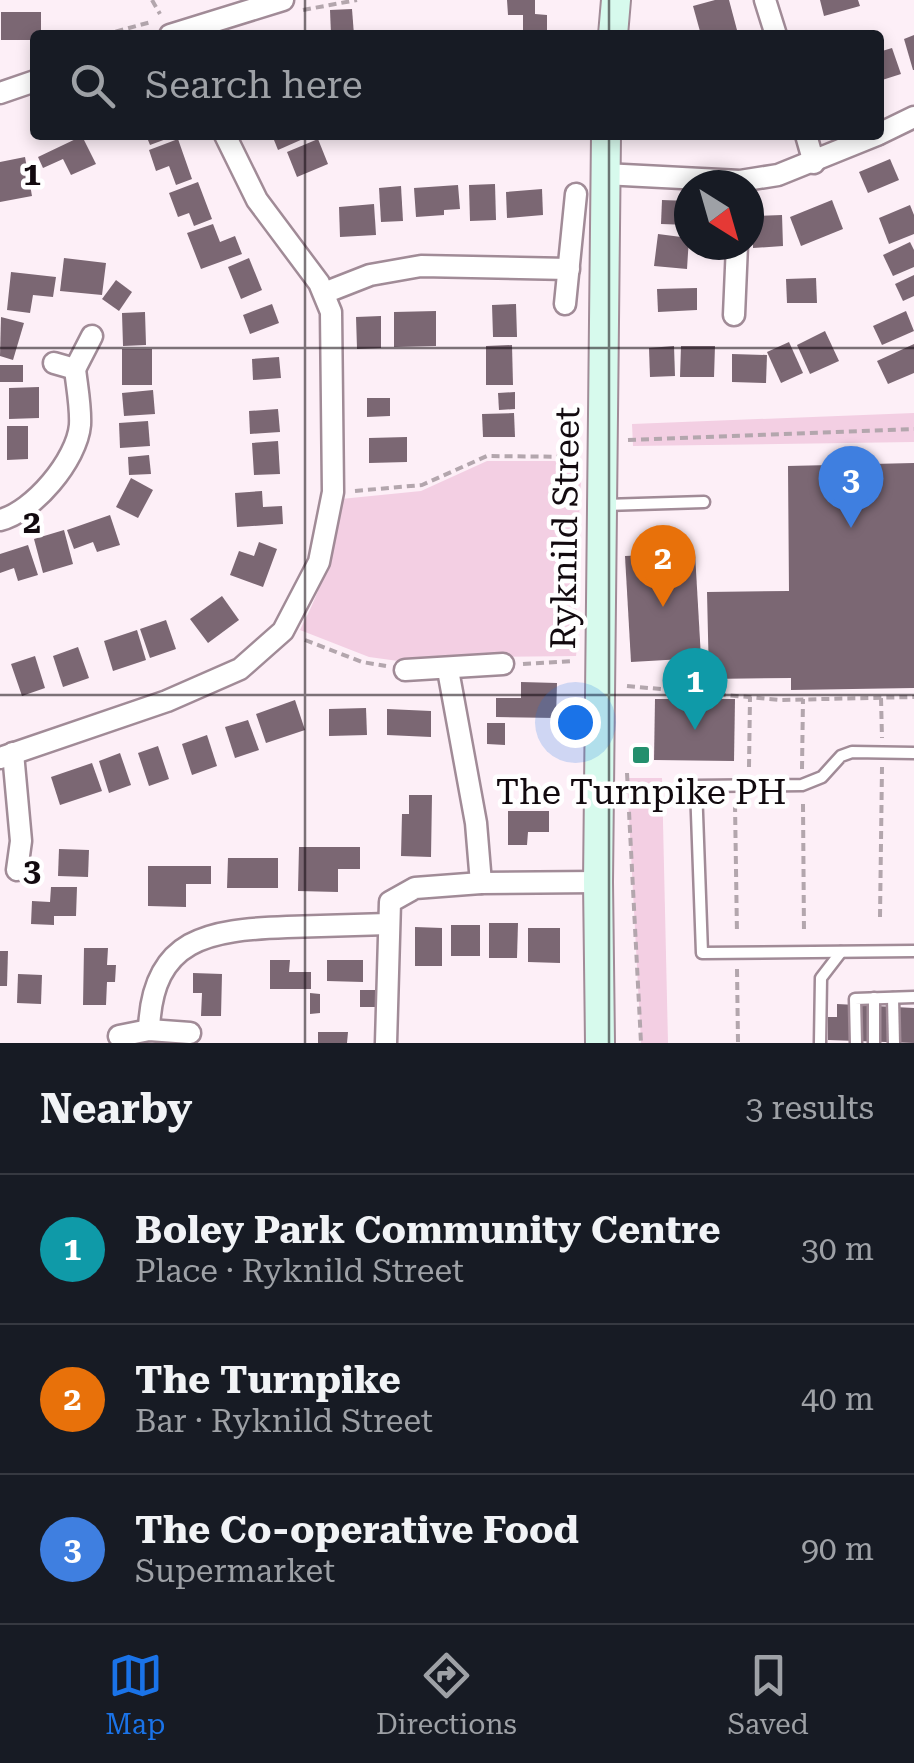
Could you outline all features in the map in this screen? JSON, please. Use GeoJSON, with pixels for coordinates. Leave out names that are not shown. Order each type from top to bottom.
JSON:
{"type":"FeatureCollection","features":[{"type":"Feature","properties":{"kind":"street"},"geometry":{"type":"LineString","coordinates":[[173,30],[284,0]]}},
{"type":"Feature","properties":{"kind":"street"},"geometry":{"type":"LineString","coordinates":[[613,30],[616,0]]}},
{"type":"Feature","properties":{"kind":"street"},"geometry":{"type":"LineString","coordinates":[[765,0],[774,30]]}},
{"type":"Feature","properties":{"kind":"street"},"geometry":{"type":"LineString","coordinates":[[0,93],[30,83]]}},
{"type":"Feature","properties":{"kind":"street"},"geometry":{"type":"LineString","coordinates":[[884,132],[911,125]]}},
{"type":"Feature","properties":{"kind":"street"},"geometry":{"type":"LineString","coordinates":[[17,870],[10,841],[6,756],[167,701],[240,669],[283,631],[319,562],[332,492],[331,312],[324,293],[257,200],[228,140]]}},
{"type":"Feature","properties":{"kind":"street","name":"Ryknild Street"},"geometry":{"type":"LineString","coordinates":[[600,1043],[598,882],[606,140]]}},
{"type":"Feature","properties":{"kind":"street"},"geometry":{"type":"LineString","coordinates":[[807,140],[814,163]]}},
{"type":"Feature","properties":{"kind":"street"},"geometry":{"type":"LineString","coordinates":[[764,178],[814,163],[865,140]]}},
{"type":"Feature","properties":{"kind":"street"},"geometry":{"type":"LineString","coordinates":[[604,174],[674,179]]}},
{"type":"Feature","properties":{"kind":"street"},"geometry":{"type":"LineString","coordinates":[[565,304],[576,194]]}},
{"type":"Feature","properties":{"kind":"street"},"geometry":{"type":"LineString","coordinates":[[734,315],[736,260]]}},
{"type":"Feature","properties":{"kind":"street"},"geometry":{"type":"LineString","coordinates":[[324,293],[370,275],[421,266],[569,269]]}},
{"type":"Feature","properties":{"kind":"street"},"geometry":{"type":"LineString","coordinates":[[0,520],[17,516],[58,476],[80,428],[75,369],[92,336]]}},
{"type":"Feature","properties":{"kind":"street"},"geometry":{"type":"LineString","coordinates":[[54,363],[75,369]]}},
{"type":"Feature","properties":{"kind":"street"},"geometry":{"type":"LineString","coordinates":[[405,670],[503,664]]}},
{"type":"Feature","properties":{"kind":"street"},"geometry":{"type":"LineString","coordinates":[[448,670],[476,823],[481,883]]}},
{"type":"Feature","properties":{"kind":"street"},"geometry":{"type":"LineString","coordinates":[[386,1043],[390,902],[415,888],[598,882]]}},
{"type":"Feature","properties":{"kind":"street"},"geometry":{"type":"LineString","coordinates":[[148,1030],[150,1001],[165,966],[195,940],[233,929],[388,924]]}},
{"type":"Feature","properties":{"kind":"street"},"geometry":{"type":"LineString","coordinates":[[118,1036],[148,1030],[190,1033]]}},
{"type":"Feature","properties":{"kind":"lane"},"geometry":{"type":"LineString","coordinates":[[602,505],[704,502]]}},
{"type":"Feature","properties":{"kind":"lane"},"geometry":{"type":"LineString","coordinates":[[914,752],[852,752],[841,756],[822,778],[802,785],[696,786],[702,953],[914,951]]}},
{"type":"Feature","properties":{"kind":"lane"},"geometry":{"type":"LineString","coordinates":[[820,1043],[821,978],[841,952]]}},
{"type":"Feature","properties":{"kind":"lane"},"geometry":{"type":"LineString","coordinates":[[856,1043],[855,999],[914,997]]}},
{"type":"Feature","properties":{"kind":"lane"},"geometry":{"type":"LineString","coordinates":[[874,998],[874,1043]]}},
{"type":"Feature","properties":{"kind":"lane"},"geometry":{"type":"LineString","coordinates":[[893,998],[894,1043]]}},
{"type":"Feature","properties":{"kind":"path"},"geometry":{"type":"LineString","coordinates":[[152,0],[173,30]]}},
{"type":"Feature","properties":{"kind":"path"},"geometry":{"type":"LineString","coordinates":[[332,492],[422,485],[487,456],[914,429]]}},
{"type":"Feature","properties":{"kind":"path"},"geometry":{"type":"LineString","coordinates":[[283,631],[362,662],[405,670]]}},
{"type":"Feature","properties":{"kind":"path"},"geometry":{"type":"LineString","coordinates":[[503,664],[580,661],[580,646],[600,644]]}},
{"type":"Feature","properties":{"kind":"path"},"geometry":{"type":"LineString","coordinates":[[622,685],[750,697],[914,697]]}},
{"type":"Feature","properties":{"kind":"path"},"geometry":{"type":"LineString","coordinates":[[738,1043],[735,802],[749,769],[750,697]]}},
{"type":"Feature","properties":{"kind":"path"},"geometry":{"type":"LineString","coordinates":[[880,916],[881,698]]}},
{"type":"Feature","properties":{"kind":"path"},"geometry":{"type":"LineString","coordinates":[[803,699],[804,952]]}},
{"type":"Feature","properties":{"kind":"path"},"geometry":{"type":"LineString","coordinates":[[626,760],[640,1043]]}},
{"type":"Feature","properties":{"kind":"shaded area"},"geometry":{"type":"Polygon","coordinates":[[[914,413],[914,442],[633,446],[632,424],[914,413]]]}},
{"type":"Feature","properties":{"kind":"shaded area"},"geometry":{"type":"Polygon","coordinates":[[[487,461],[582,461],[579,518],[569,554],[579,628],[576,656],[477,657],[413,663],[369,657],[300,630],[327,566],[341,499],[421,491],[487,461]]]}},
{"type":"Feature","properties":{"kind":"shaded area"},"geometry":{"type":"Polygon","coordinates":[[[627,778],[662,778],[668,1043],[641,1043],[627,778]]]}},
{"type":"Feature","properties":{"kind":"building"},"geometry":{"type":"Polygon","coordinates":[[[507,0],[535,0],[535,14],[547,15],[547,30],[523,30],[523,15],[508,15],[507,0]]]}},
{"type":"Feature","properties":{"kind":"building"},"geometry":{"type":"Polygon","coordinates":[[[729,0],[737,30],[700,30],[693,6],[729,0]]]}},
{"type":"Feature","properties":{"kind":"building"},"geometry":{"type":"Polygon","coordinates":[[[820,0],[858,0],[860,6],[824,16],[820,0]]]}},
{"type":"Feature","properties":{"kind":"building"},"geometry":{"type":"Polygon","coordinates":[[[352,9],[354,30],[331,30],[330,10],[352,9]]]}},
{"type":"Feature","properties":{"kind":"building"},"geometry":{"type":"Polygon","coordinates":[[[1,12],[41,12],[41,30],[30,30],[30,40],[1,40],[1,12]]]}},
{"type":"Feature","properties":{"kind":"building"},"geometry":{"type":"Polygon","coordinates":[[[914,35],[914,70],[913,70],[904,39],[914,35]]]}},
{"type":"Feature","properties":{"kind":"building"},"geometry":{"type":"Polygon","coordinates":[[[892,48],[901,74],[884,79],[884,50],[892,48]]]}},
{"type":"Feature","properties":{"kind":"building"},"geometry":{"type":"Polygon","coordinates":[[[74,140],[84,140],[96,164],[71,175],[63,159],[43,168],[38,157],[74,140]]]}},
{"type":"Feature","properties":{"kind":"building"},"geometry":{"type":"Polygon","coordinates":[[[178,140],[192,179],[176,185],[169,166],[156,171],[149,150],[178,140]]]}},
{"type":"Feature","properties":{"kind":"building"},"geometry":{"type":"Polygon","coordinates":[[[274,140],[301,140],[278,150],[274,140]]]}},
{"type":"Feature","properties":{"kind":"building"},"geometry":{"type":"Polygon","coordinates":[[[318,140],[328,164],[297,177],[287,152],[318,140]]]}},
{"type":"Feature","properties":{"kind":"building"},"geometry":{"type":"Polygon","coordinates":[[[25,157],[32,196],[0,202],[0,162],[25,157]]]}},
{"type":"Feature","properties":{"kind":"building"},"geometry":{"type":"Polygon","coordinates":[[[890,159],[899,180],[868,193],[859,172],[890,159]]]}},
{"type":"Feature","properties":{"kind":"building"},"geometry":{"type":"Polygon","coordinates":[[[198,182],[212,219],[194,226],[189,213],[178,217],[169,193],[198,182]]]}},
{"type":"Feature","properties":{"kind":"building"},"geometry":{"type":"Polygon","coordinates":[[[495,184],[496,220],[470,221],[469,185],[495,184]]]}},
{"type":"Feature","properties":{"kind":"building"},"geometry":{"type":"Polygon","coordinates":[[[458,185],[460,209],[444,210],[444,215],[416,217],[414,188],[458,185]]]}},
{"type":"Feature","properties":{"kind":"building"},"geometry":{"type":"Polygon","coordinates":[[[401,186],[403,221],[381,222],[379,188],[401,186]]]}},
{"type":"Feature","properties":{"kind":"building"},"geometry":{"type":"Polygon","coordinates":[[[542,189],[543,215],[507,218],[506,192],[542,189]]]}},
{"type":"Feature","properties":{"kind":"building"},"geometry":{"type":"Polygon","coordinates":[[[662,200],[674,200],[674,224],[661,224],[662,200]]]}},
{"type":"Feature","properties":{"kind":"building"},"geometry":{"type":"Polygon","coordinates":[[[832,200],[843,229],[801,246],[790,217],[832,200]]]}},
{"type":"Feature","properties":{"kind":"building"},"geometry":{"type":"Polygon","coordinates":[[[374,204],[376,235],[340,237],[339,207],[374,204]]]}},
{"type":"Feature","properties":{"kind":"building"},"geometry":{"type":"Polygon","coordinates":[[[910,205],[914,234],[889,244],[879,218],[910,205]]]}},
{"type":"Feature","properties":{"kind":"building"},"geometry":{"type":"Polygon","coordinates":[[[782,215],[783,246],[764,247],[764,216],[782,215]]]}},
{"type":"Feature","properties":{"kind":"building"},"geometry":{"type":"Polygon","coordinates":[[[213,224],[220,242],[235,236],[242,254],[201,269],[187,233],[213,224]]]}},
{"type":"Feature","properties":{"kind":"building"},"geometry":{"type":"Polygon","coordinates":[[[658,234],[674,236],[674,260],[688,260],[687,269],[654,266],[658,234]]]}},
{"type":"Feature","properties":{"kind":"building"},"geometry":{"type":"Polygon","coordinates":[[[910,242],[914,267],[893,276],[883,255],[910,242]]]}},
{"type":"Feature","properties":{"kind":"building"},"geometry":{"type":"Polygon","coordinates":[[[64,258],[106,263],[102,295],[60,291],[64,258]]]}},
{"type":"Feature","properties":{"kind":"building"},"geometry":{"type":"Polygon","coordinates":[[[249,258],[262,290],[241,299],[228,267],[249,258]]]}},
{"type":"Feature","properties":{"kind":"building"},"geometry":{"type":"Polygon","coordinates":[[[11,272],[56,277],[53,297],[33,295],[30,313],[7,310],[11,272]]]}},
{"type":"Feature","properties":{"kind":"building"},"geometry":{"type":"Polygon","coordinates":[[[914,275],[914,296],[903,301],[895,284],[914,275]]]}},
{"type":"Feature","properties":{"kind":"building"},"geometry":{"type":"Polygon","coordinates":[[[816,278],[817,303],[787,303],[786,279],[816,278]]]}},
{"type":"Feature","properties":{"kind":"building"},"geometry":{"type":"Polygon","coordinates":[[[116,280],[132,292],[119,311],[102,299],[116,280]]]}},
{"type":"Feature","properties":{"kind":"building"},"geometry":{"type":"Polygon","coordinates":[[[697,288],[697,310],[658,312],[657,289],[697,288]]]}},
{"type":"Feature","properties":{"kind":"building"},"geometry":{"type":"Polygon","coordinates":[[[272,304],[279,323],[250,334],[243,315],[272,304]]]}},
{"type":"Feature","properties":{"kind":"building"},"geometry":{"type":"Polygon","coordinates":[[[516,304],[517,337],[493,337],[492,305],[516,304]]]}},
{"type":"Feature","properties":{"kind":"building"},"geometry":{"type":"Polygon","coordinates":[[[436,311],[436,346],[394,347],[394,312],[436,311]]]}},
{"type":"Feature","properties":{"kind":"building"},"geometry":{"type":"Polygon","coordinates":[[[906,311],[914,331],[882,345],[873,326],[906,311]]]}},
{"type":"Feature","properties":{"kind":"building"},"geometry":{"type":"Polygon","coordinates":[[[145,312],[146,345],[123,346],[122,313],[145,312]]]}},
{"type":"Feature","properties":{"kind":"building"},"geometry":{"type":"Polygon","coordinates":[[[381,316],[381,348],[357,349],[356,317],[381,316]]]}},
{"type":"Feature","properties":{"kind":"building"},"geometry":{"type":"Polygon","coordinates":[[[1,317],[24,323],[13,360],[0,356],[1,317]]]}},
{"type":"Feature","properties":{"kind":"building"},"geometry":{"type":"Polygon","coordinates":[[[825,331],[839,361],[810,374],[797,345],[825,331]]]}},
{"type":"Feature","properties":{"kind":"building"},"geometry":{"type":"Polygon","coordinates":[[[789,342],[803,373],[781,383],[767,352],[789,342]]]}},
{"type":"Feature","properties":{"kind":"building"},"geometry":{"type":"Polygon","coordinates":[[[914,344],[914,373],[888,384],[877,361],[914,344]]]}},
{"type":"Feature","properties":{"kind":"building"},"geometry":{"type":"Polygon","coordinates":[[[512,345],[513,385],[486,385],[486,346],[512,345]]]}},
{"type":"Feature","properties":{"kind":"building"},"geometry":{"type":"Polygon","coordinates":[[[674,346],[675,376],[650,377],[649,348],[674,346]]]}},
{"type":"Feature","properties":{"kind":"building"},"geometry":{"type":"Polygon","coordinates":[[[681,346],[715,346],[714,377],[680,377],[681,346]]]}},
{"type":"Feature","properties":{"kind":"building"},"geometry":{"type":"Polygon","coordinates":[[[122,349],[152,349],[152,385],[122,385],[122,349]]]}},
{"type":"Feature","properties":{"kind":"building"},"geometry":{"type":"Polygon","coordinates":[[[732,354],[767,355],[766,383],[732,382],[732,354]]]}},
{"type":"Feature","properties":{"kind":"building"},"geometry":{"type":"Polygon","coordinates":[[[279,357],[281,378],[253,380],[252,359],[279,357]]]}},
{"type":"Feature","properties":{"kind":"building"},"geometry":{"type":"Polygon","coordinates":[[[0,365],[23,365],[23,382],[0,382],[0,365]]]}},
{"type":"Feature","properties":{"kind":"building"},"geometry":{"type":"Polygon","coordinates":[[[39,387],[39,418],[9,419],[9,388],[39,387]]]}},
{"type":"Feature","properties":{"kind":"building"},"geometry":{"type":"Polygon","coordinates":[[[153,390],[155,414],[124,416],[122,393],[153,390]]]}},
{"type":"Feature","properties":{"kind":"building"},"geometry":{"type":"Polygon","coordinates":[[[515,392],[515,409],[499,410],[498,393],[515,392]]]}},
{"type":"Feature","properties":{"kind":"building"},"geometry":{"type":"Polygon","coordinates":[[[367,398],[390,398],[390,416],[367,417],[367,398]]]}},
{"type":"Feature","properties":{"kind":"building"},"geometry":{"type":"Polygon","coordinates":[[[278,409],[280,432],[250,434],[249,411],[278,409]]]}},
{"type":"Feature","properties":{"kind":"building"},"geometry":{"type":"Polygon","coordinates":[[[514,413],[515,437],[483,437],[482,414],[514,413]]]}},
{"type":"Feature","properties":{"kind":"building"},"geometry":{"type":"Polygon","coordinates":[[[148,421],[150,446],[120,448],[119,423],[148,421]]]}},
{"type":"Feature","properties":{"kind":"building"},"geometry":{"type":"Polygon","coordinates":[[[7,426],[28,426],[28,459],[7,460],[7,426]]]}},
{"type":"Feature","properties":{"kind":"building"},"geometry":{"type":"Polygon","coordinates":[[[407,437],[407,462],[369,463],[369,438],[407,437]]]}},
{"type":"Feature","properties":{"kind":"building"},"geometry":{"type":"Polygon","coordinates":[[[278,441],[280,474],[254,475],[252,443],[278,441]]]}},
{"type":"Feature","properties":{"kind":"building"},"geometry":{"type":"Polygon","coordinates":[[[149,455],[151,474],[129,475],[128,457],[149,455]]]}},
{"type":"Feature","properties":{"kind":"building"},"geometry":{"type":"Polygon","coordinates":[[[914,463],[914,688],[791,690],[791,678],[709,679],[707,592],[789,591],[788,466],[914,463]]]}},
{"type":"Feature","properties":{"kind":"building"},"geometry":{"type":"Polygon","coordinates":[[[131,478],[153,490],[138,518],[116,507],[131,478]]]}},
{"type":"Feature","properties":{"kind":"building"},"geometry":{"type":"Polygon","coordinates":[[[262,491],[263,507],[282,506],[283,524],[237,527],[235,493],[262,491]]]}},
{"type":"Feature","properties":{"kind":"building"},"geometry":{"type":"Polygon","coordinates":[[[110,515],[120,545],[97,552],[93,542],[74,549],[67,530],[110,515]]]}},
{"type":"Feature","properties":{"kind":"building"},"geometry":{"type":"Polygon","coordinates":[[[64,530],[73,564],[43,573],[34,539],[64,530]]]}},
{"type":"Feature","properties":{"kind":"building"},"geometry":{"type":"Polygon","coordinates":[[[259,542],[277,549],[263,587],[230,575],[239,551],[254,556],[259,542]]]}},
{"type":"Feature","properties":{"kind":"building"},"geometry":{"type":"Polygon","coordinates":[[[28,545],[38,575],[18,581],[14,568],[0,573],[0,554],[28,545]]]}},
{"type":"Feature","properties":{"kind":"building"},"geometry":{"type":"Polygon","coordinates":[[[695,553],[701,658],[631,662],[625,556],[695,553]]]}},
{"type":"Feature","properties":{"kind":"building"},"geometry":{"type":"Polygon","coordinates":[[[222,596],[239,620],[208,643],[190,619],[222,596]]]}},
{"type":"Feature","properties":{"kind":"building"},"geometry":{"type":"Polygon","coordinates":[[[166,620],[176,649],[150,658],[140,629],[166,620]]]}},
{"type":"Feature","properties":{"kind":"building"},"geometry":{"type":"Polygon","coordinates":[[[137,630],[146,660],[113,671],[104,641],[137,630]]]}},
{"type":"Feature","properties":{"kind":"building"},"geometry":{"type":"Polygon","coordinates":[[[78,647],[89,678],[63,687],[53,656],[78,647]]]}},
{"type":"Feature","properties":{"kind":"building"},"geometry":{"type":"Polygon","coordinates":[[[35,656],[45,688],[22,696],[11,664],[35,656]]]}},
{"type":"Feature","properties":{"kind":"building"},"geometry":{"type":"Polygon","coordinates":[[[521,682],[557,683],[556,718],[496,717],[496,698],[521,698],[521,682]]]}},
{"type":"Feature","properties":{"kind":"building"},"geometry":{"type":"Polygon","coordinates":[[[655,699],[735,699],[734,761],[654,760],[655,699]]]}},
{"type":"Feature","properties":{"kind":"building"},"geometry":{"type":"Polygon","coordinates":[[[295,700],[305,730],[266,743],[256,714],[295,700]]]}},
{"type":"Feature","properties":{"kind":"building"},"geometry":{"type":"Polygon","coordinates":[[[366,708],[367,735],[329,736],[329,709],[366,708]]]}},
{"type":"Feature","properties":{"kind":"building"},"geometry":{"type":"Polygon","coordinates":[[[387,709],[431,711],[431,737],[387,735],[387,709]]]}},
{"type":"Feature","properties":{"kind":"building"},"geometry":{"type":"Polygon","coordinates":[[[248,720],[259,750],[235,758],[225,727],[248,720]]]}},
{"type":"Feature","properties":{"kind":"building"},"geometry":{"type":"Polygon","coordinates":[[[487,723],[505,723],[505,745],[487,744],[487,723]]]}},
{"type":"Feature","properties":{"kind":"building"},"geometry":{"type":"Polygon","coordinates":[[[207,735],[217,766],[192,775],[182,744],[207,735]]]}},
{"type":"Feature","properties":{"kind":"building"},"geometry":{"type":"Polygon","coordinates":[[[158,746],[169,779],[149,786],[138,753],[158,746]]]}},
{"type":"Feature","properties":{"kind":"building"},"geometry":{"type":"Polygon","coordinates":[[[120,753],[131,785],[109,793],[99,761],[120,753]]]}},
{"type":"Feature","properties":{"kind":"building"},"geometry":{"type":"Polygon","coordinates":[[[92,763],[102,791],[60,805],[51,777],[92,763]]]}},
{"type":"Feature","properties":{"kind":"building"},"geometry":{"type":"Polygon","coordinates":[[[409,795],[432,795],[431,857],[401,856],[402,814],[409,814],[409,795]]]}},
{"type":"Feature","properties":{"kind":"building"},"geometry":{"type":"Polygon","coordinates":[[[508,811],[549,811],[549,832],[528,832],[527,845],[508,845],[508,811]]]}},
{"type":"Feature","properties":{"kind":"building"},"geometry":{"type":"Polygon","coordinates":[[[299,847],[360,847],[360,869],[338,869],[338,892],[298,891],[299,847]]]}},
{"type":"Feature","properties":{"kind":"building"},"geometry":{"type":"Polygon","coordinates":[[[59,849],[89,850],[88,877],[58,876],[59,849]]]}},
{"type":"Feature","properties":{"kind":"building"},"geometry":{"type":"Polygon","coordinates":[[[228,858],[278,858],[278,888],[227,888],[228,858]]]}},
{"type":"Feature","properties":{"kind":"building"},"geometry":{"type":"Polygon","coordinates":[[[148,866],[211,866],[211,884],[186,884],[186,907],[148,906],[148,866]]]}},
{"type":"Feature","properties":{"kind":"building"},"geometry":{"type":"Polygon","coordinates":[[[51,887],[77,887],[76,916],[54,916],[54,925],[31,924],[32,901],[50,902],[51,887]]]}},
{"type":"Feature","properties":{"kind":"building"},"geometry":{"type":"Polygon","coordinates":[[[489,923],[518,923],[517,958],[489,958],[489,923]]]}},
{"type":"Feature","properties":{"kind":"building"},"geometry":{"type":"Polygon","coordinates":[[[451,925],[480,925],[480,956],[451,956],[451,925]]]}},
{"type":"Feature","properties":{"kind":"building"},"geometry":{"type":"Polygon","coordinates":[[[415,927],[442,928],[442,966],[415,966],[415,927]]]}},
{"type":"Feature","properties":{"kind":"building"},"geometry":{"type":"Polygon","coordinates":[[[528,928],[560,928],[560,963],[528,962],[528,928]]]}},
{"type":"Feature","properties":{"kind":"building"},"geometry":{"type":"Polygon","coordinates":[[[84,948],[108,948],[107,965],[116,965],[115,982],[107,982],[106,1005],[83,1005],[84,948]]]}},
{"type":"Feature","properties":{"kind":"building"},"geometry":{"type":"Polygon","coordinates":[[[0,951],[8,951],[7,986],[0,986],[0,951]]]}},
{"type":"Feature","properties":{"kind":"building"},"geometry":{"type":"Polygon","coordinates":[[[270,960],[290,960],[289,972],[311,972],[311,989],[270,989],[270,960]]]}},
{"type":"Feature","properties":{"kind":"building"},"geometry":{"type":"Polygon","coordinates":[[[327,960],[363,960],[363,982],[327,981],[327,960]]]}},
{"type":"Feature","properties":{"kind":"building"},"geometry":{"type":"Polygon","coordinates":[[[193,973],[222,974],[221,1016],[201,1016],[202,993],[193,993],[193,973]]]}},
{"type":"Feature","properties":{"kind":"building"},"geometry":{"type":"Polygon","coordinates":[[[18,974],[42,975],[41,1004],[17,1003],[18,974]]]}},
{"type":"Feature","properties":{"kind":"building"},"geometry":{"type":"Polygon","coordinates":[[[360,990],[377,990],[377,1007],[360,1007],[360,990]]]}},
{"type":"Feature","properties":{"kind":"building"},"geometry":{"type":"Polygon","coordinates":[[[310,993],[320,994],[320,1013],[310,1014],[310,993]]]}},
{"type":"Feature","properties":{"kind":"building"},"geometry":{"type":"Polygon","coordinates":[[[837,1004],[914,1008],[914,1043],[828,1040],[828,1017],[837,1017],[837,1004]]]}},
{"type":"Feature","properties":{"kind":"building"},"geometry":{"type":"Polygon","coordinates":[[[318,1032],[348,1032],[347,1043],[318,1043],[318,1032]]]}},
{"type":"Feature","properties":{"kind":"place","name":"The Co-operative Food"},"geometry":{"type":"Point","coordinates":[851,528]}},
{"type":"Feature","properties":{"kind":"place","name":"The Turnpike"},"geometry":{"type":"Point","coordinates":[663,607]}},
{"type":"Feature","properties":{"kind":"place","name":"Boley Park Community Centre"},"geometry":{"type":"Point","coordinates":[695,730]}},
{"type":"Feature","properties":{"kind":"place","name":"The Turnpike PH"},"geometry":{"type":"Point","coordinates":[641,755]}}]}
